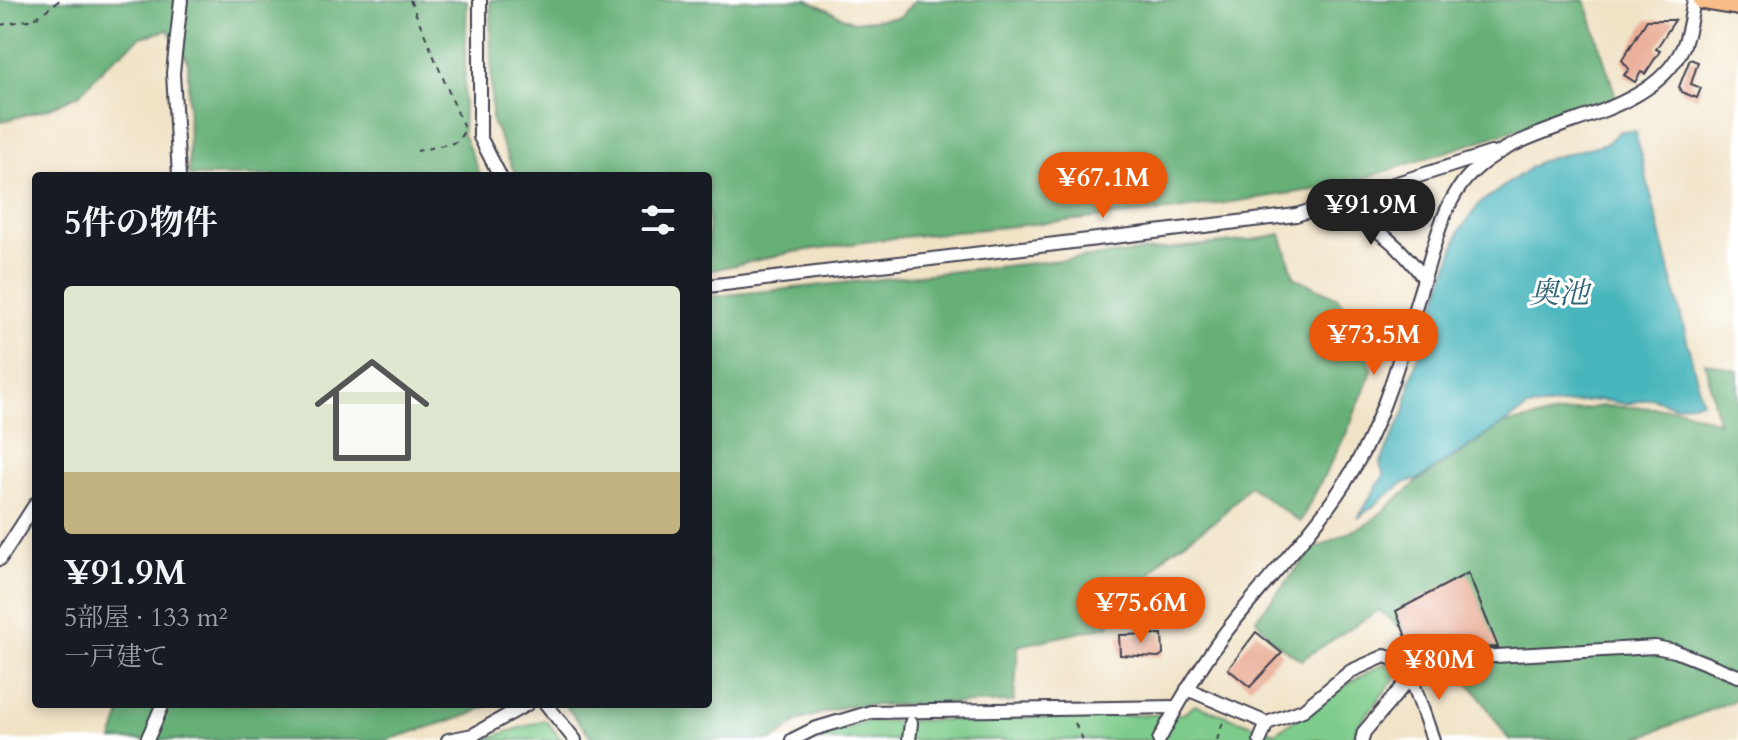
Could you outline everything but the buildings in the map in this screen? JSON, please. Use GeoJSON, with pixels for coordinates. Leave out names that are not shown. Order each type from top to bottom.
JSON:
{"type":"FeatureCollection","features":[{"type":"Feature","properties":{"kind":"highway"},"geometry":{"type":"LineString","coordinates":[[1703,0],[1738,6]]}},
{"type":"Feature","properties":{"kind":"street"},"geometry":{"type":"LineString","coordinates":[[179,172],[173,73],[181,0]]}},
{"type":"Feature","properties":{"kind":"street"},"geometry":{"type":"LineString","coordinates":[[480,0],[480,137],[498,172]]}},
{"type":"Feature","properties":{"kind":"street"},"geometry":{"type":"LineString","coordinates":[[712,286],[1281,217],[1324,208],[1498,151],[1638,93],[1663,74],[1683,47],[1694,0]]}},
{"type":"Feature","properties":{"kind":"street"},"geometry":{"type":"LineString","coordinates":[[1159,740],[1187,689],[1223,637],[1338,493],[1363,451],[1383,407],[1452,200],[1476,168],[1498,151]]}},
{"type":"Feature","properties":{"kind":"street"},"geometry":{"type":"LineString","coordinates":[[1324,208],[1349,215],[1388,235],[1424,278]]}},
{"type":"Feature","properties":{"kind":"street"},"geometry":{"type":"LineString","coordinates":[[0,559],[32,509]]}},
{"type":"Feature","properties":{"kind":"street"},"geometry":{"type":"LineString","coordinates":[[1362,740],[1364,732],[1411,677],[1437,663],[1479,657],[1655,647],[1675,651],[1738,676]]}},
{"type":"Feature","properties":{"kind":"street"},"geometry":{"type":"LineString","coordinates":[[1187,689],[1267,723],[1303,710],[1351,671],[1385,656],[1401,662],[1411,677],[1433,740]]}},
{"type":"Feature","properties":{"kind":"street"},"geometry":{"type":"LineString","coordinates":[[792,740],[814,729],[871,712],[1176,707]]}},
{"type":"Feature","properties":{"kind":"street"},"geometry":{"type":"LineString","coordinates":[[147,740],[161,708]]}},
{"type":"Feature","properties":{"kind":"street"},"geometry":{"type":"LineString","coordinates":[[448,740],[473,735],[520,708]]}},
{"type":"Feature","properties":{"kind":"street"},"geometry":{"type":"LineString","coordinates":[[549,708],[575,740]]}},
{"type":"Feature","properties":{"kind":"street"},"geometry":{"type":"LineString","coordinates":[[909,740],[911,723]]}},
{"type":"Feature","properties":{"kind":"street"},"geometry":{"type":"LineString","coordinates":[[1260,740],[1267,723]]}},
{"type":"Feature","properties":{"kind":"path"},"geometry":{"type":"LineString","coordinates":[[0,25],[34,19],[60,0]]}},
{"type":"Feature","properties":{"kind":"path"},"geometry":{"type":"LineString","coordinates":[[410,0],[465,130],[457,142],[417,151]]}},
{"type":"Feature","properties":{"kind":"path"},"geometry":{"type":"LineString","coordinates":[[1217,740],[1223,722]]}},
{"type":"Feature","properties":{"kind":"green space"},"geometry":{"type":"Polygon","coordinates":[[[0,0],[467,0],[463,134],[479,172],[189,172],[188,62],[168,30],[141,37],[107,64],[80,94],[50,108],[0,122],[0,0]]]}},
{"type":"Feature","properties":{"kind":"green space"},"geometry":{"type":"Polygon","coordinates":[[[490,0],[808,0],[853,22],[900,17],[915,0],[1585,0],[1616,97],[1340,186],[1177,210],[893,238],[794,252],[712,270],[712,172],[514,172],[492,121],[490,0]]]}},
{"type":"Feature","properties":{"kind":"green space"},"geometry":{"type":"Polygon","coordinates":[[[1281,234],[1294,277],[1338,298],[1357,323],[1372,371],[1346,434],[1300,522],[1249,486],[1219,518],[1167,554],[1108,626],[1018,646],[1014,702],[846,706],[800,720],[774,740],[594,740],[567,708],[712,708],[712,297],[1252,240],[1281,234]]]}},
{"type":"Feature","properties":{"kind":"green space"},"geometry":{"type":"Polygon","coordinates":[[[1705,362],[1738,371],[1738,699],[1633,740],[1509,740],[1475,690],[1379,610],[1301,660],[1273,641],[1256,619],[1312,550],[1369,523],[1421,479],[1504,424],[1602,406],[1681,409],[1718,422],[1705,362]]]}},
{"type":"Feature","properties":{"kind":"green space"},"geometry":{"type":"Polygon","coordinates":[[[1386,663],[1399,673],[1358,725],[1353,740],[808,740],[865,722],[1183,714],[1195,705],[1275,733],[1354,680],[1386,663]]]}},
{"type":"Feature","properties":{"kind":"green space"},"geometry":{"type":"Polygon","coordinates":[[[123,708],[482,708],[387,740],[112,740],[123,708]]]}},
{"type":"Feature","properties":{"kind":"green space"},"geometry":{"type":"Polygon","coordinates":[[[545,720],[562,740],[482,740],[545,720]]]}},
{"type":"Feature","properties":{"kind":"water","name":"奥池"},"geometry":{"type":"Polygon","coordinates":[[[1620,131],[1635,131],[1702,401],[1674,406],[1652,398],[1627,404],[1601,400],[1528,408],[1417,480],[1403,483],[1358,518],[1384,475],[1380,464],[1406,408],[1410,383],[1459,232],[1480,203],[1540,161],[1607,143],[1620,131]]]}}]}
